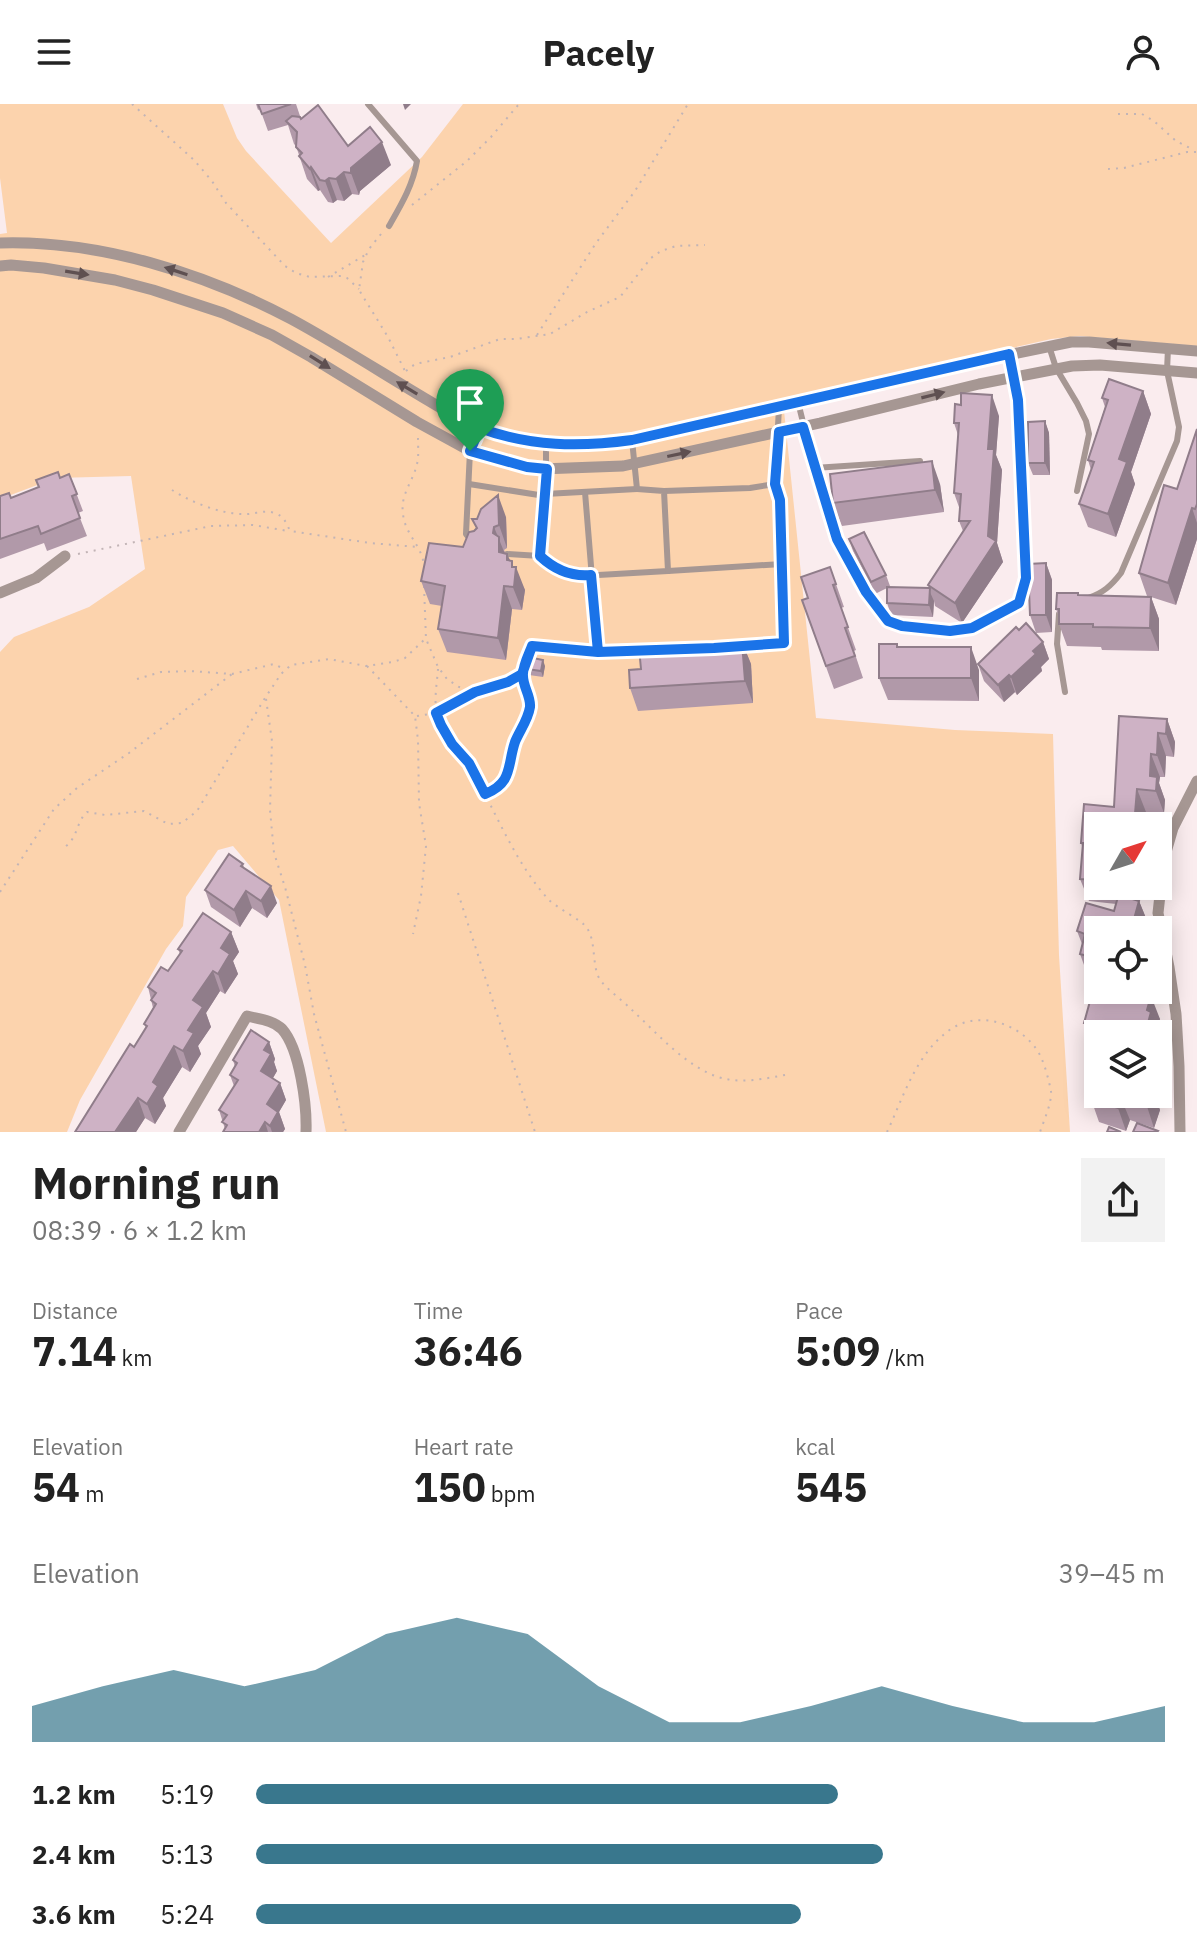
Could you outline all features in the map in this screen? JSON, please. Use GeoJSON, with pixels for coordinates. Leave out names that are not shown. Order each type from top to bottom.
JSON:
{"type":"FeatureCollection","features":[{"type":"Feature","properties":{"kind":"street"},"geometry":{"type":"LineString","coordinates":[[0,243],[71,247],[163,266],[217,285],[295,322],[438,407],[480,428],[498,435],[546,443],[632,440],[1071,342],[1197,351]]}},
{"type":"Feature","properties":{"kind":"street"},"geometry":{"type":"LineString","coordinates":[[0,266],[44,268],[115,280],[223,313],[298,349],[470,451],[527,467],[547,469],[623,466],[1056,368],[1100,365],[1197,373]]}},
{"type":"Feature","properties":{"kind":"street"},"geometry":{"type":"LineString","coordinates":[[0,593],[36,578],[65,556]]}},
{"type":"Feature","properties":{"kind":"street"},"geometry":{"type":"LineString","coordinates":[[1180,1132],[1176,1014],[1158,913],[1164,859],[1173,828],[1197,781]]}},
{"type":"Feature","properties":{"kind":"street"},"geometry":{"type":"LineString","coordinates":[[179,1132],[247,1016],[272,1022],[288,1038],[307,1109],[306,1132]]}},
{"type":"Feature","properties":{"kind":"lane"},"geometry":{"type":"LineString","coordinates":[[368,104],[417,161],[406,198],[389,226]]}},
{"type":"Feature","properties":{"kind":"lane"},"geometry":{"type":"LineString","coordinates":[[1049,346],[1056,368],[1077,403],[1089,434],[1077,491]]}},
{"type":"Feature","properties":{"kind":"lane"},"geometry":{"type":"LineString","coordinates":[[1073,603],[1101,593],[1121,573],[1177,441],[1179,427],[1167,371],[1168,348]]}},
{"type":"Feature","properties":{"kind":"lane"},"geometry":{"type":"LineString","coordinates":[[798,402],[814,468],[837,539],[866,592],[888,621],[902,626],[950,631],[972,628],[1019,603],[1026,578],[1018,400],[1009,354]]}},
{"type":"Feature","properties":{"kind":"lane"},"geometry":{"type":"LineString","coordinates":[[728,647],[784,643],[780,500],[775,484],[779,407]]}},
{"type":"Feature","properties":{"kind":"lane"},"geometry":{"type":"LineString","coordinates":[[479,549],[466,534],[470,451],[480,428]]}},
{"type":"Feature","properties":{"kind":"lane"},"geometry":{"type":"LineString","coordinates":[[632,440],[637,489]]}},
{"type":"Feature","properties":{"kind":"lane"},"geometry":{"type":"LineString","coordinates":[[540,556],[546,443]]}},
{"type":"Feature","properties":{"kind":"lane"},"geometry":{"type":"LineString","coordinates":[[814,468],[920,461]]}},
{"type":"Feature","properties":{"kind":"lane"},"geometry":{"type":"LineString","coordinates":[[469,484],[545,495],[637,489],[750,488],[775,484]]}},
{"type":"Feature","properties":{"kind":"lane"},"geometry":{"type":"LineString","coordinates":[[664,491],[668,571]]}},
{"type":"Feature","properties":{"kind":"lane"},"geometry":{"type":"LineString","coordinates":[[585,492],[598,652],[660,649]]}},
{"type":"Feature","properties":{"kind":"lane"},"geometry":{"type":"LineString","coordinates":[[507,554],[540,556],[552,568],[581,576],[782,564]]}},
{"type":"Feature","properties":{"kind":"lane"},"geometry":{"type":"LineString","coordinates":[[1060,608],[1057,644],[1065,692]]}},
{"type":"Feature","properties":{"kind":"path"},"geometry":{"type":"LineString","coordinates":[[132,104],[194,160],[226,203],[285,266],[310,277],[341,276],[359,290]]}},
{"type":"Feature","properties":{"kind":"path"},"geometry":{"type":"LineString","coordinates":[[536,336],[596,243],[635,191],[688,104]]}},
{"type":"Feature","properties":{"kind":"path"},"geometry":{"type":"LineString","coordinates":[[1108,169],[1197,152],[1176,141],[1142,114],[1118,114]]}},
{"type":"Feature","properties":{"kind":"path"},"geometry":{"type":"LineString","coordinates":[[405,372],[415,364],[450,357],[500,339],[550,334],[620,297],[651,258],[661,251],[676,246],[705,245]]}},
{"type":"Feature","properties":{"kind":"path"},"geometry":{"type":"LineString","coordinates":[[327,277],[367,254]]}},
{"type":"Feature","properties":{"kind":"path"},"geometry":{"type":"LineString","coordinates":[[172,490],[189,500],[235,514],[277,513],[290,531]]}},
{"type":"Feature","properties":{"kind":"path"},"geometry":{"type":"LineString","coordinates":[[65,556],[211,526],[253,525],[355,542],[419,547]]}},
{"type":"Feature","properties":{"kind":"path"},"geometry":{"type":"LineString","coordinates":[[66,846],[74,840],[80,818],[87,812],[105,815],[144,811],[168,824],[182,823],[197,811],[265,698],[291,665],[329,659],[366,666],[393,662],[405,658],[426,639]]}},
{"type":"Feature","properties":{"kind":"path"},"geometry":{"type":"LineString","coordinates":[[485,794],[497,789],[507,776],[515,741],[528,716],[531,702],[522,674],[532,646],[598,652]]}},
{"type":"Feature","properties":{"kind":"path"},"geometry":{"type":"LineString","coordinates":[[137,679],[176,671],[232,674],[274,664],[286,670]]}},
{"type":"Feature","properties":{"kind":"path"},"geometry":{"type":"LineString","coordinates":[[366,666],[415,716],[419,803],[426,846],[413,934]]}},
{"type":"Feature","properties":{"kind":"path"},"geometry":{"type":"LineString","coordinates":[[438,667],[436,713],[441,725],[452,744],[469,763],[490,808],[530,875],[550,901],[586,926],[592,941],[598,979],[679,1054],[705,1071],[735,1081],[785,1075]]}},
{"type":"Feature","properties":{"kind":"path"},"geometry":{"type":"LineString","coordinates":[[0,892],[54,809],[77,788],[129,753],[232,674]]}},
{"type":"Feature","properties":{"kind":"path"},"geometry":{"type":"LineString","coordinates":[[415,716],[436,713],[475,692],[508,682],[522,674]]}},
{"type":"Feature","properties":{"kind":"path"},"geometry":{"type":"LineString","coordinates":[[265,698],[272,741],[270,810],[274,853],[346,1132]]}},
{"type":"Feature","properties":{"kind":"path"},"geometry":{"type":"LineString","coordinates":[[458,893],[535,1132]]}},
{"type":"Feature","properties":{"kind":"path"},"geometry":{"type":"LineString","coordinates":[[887,1132],[920,1061],[934,1043],[953,1027],[978,1019],[1000,1022],[1020,1031],[1040,1055],[1052,1094],[1040,1132]]}},
{"type":"Feature","properties":{"kind":"shaded area"},"geometry":{"type":"Polygon","coordinates":[[[0,104],[223,104],[246,151],[331,243],[422,157],[463,104],[1197,104],[1197,346],[1080,336],[1051,339],[783,401],[816,718],[955,730],[1053,734],[1059,955],[1070,1132],[326,1132],[279,900],[233,846],[218,850],[186,897],[183,926],[166,949],[80,1100],[67,1132],[0,1132],[0,652],[14,637],[89,607],[145,569],[131,476],[56,478],[0,499],[0,234],[7,233],[0,178],[0,104]]]}},
{"type":"Feature","properties":{"kind":"building"},"geometry":{"type":"Polygon","coordinates":[[[258,104],[291,104],[262,114],[258,104]]]}},
{"type":"Feature","properties":{"kind":"building"},"geometry":{"type":"Polygon","coordinates":[[[318,105],[348,146],[370,127],[382,142],[351,168],[351,173],[344,172],[336,179],[325,181],[320,180],[299,156],[302,153],[296,147],[297,132],[286,121],[292,116],[301,119],[318,105]]]}},
{"type":"Feature","properties":{"kind":"building"},"geometry":{"type":"Polygon","coordinates":[[[1109,379],[1143,391],[1119,459],[1127,462],[1108,514],[1079,504],[1094,462],[1088,460],[1108,400],[1102,398],[1109,379]]]}},
{"type":"Feature","properties":{"kind":"building"},"geometry":{"type":"Polygon","coordinates":[[[961,393],[992,395],[988,449],[994,449],[988,536],[996,541],[955,603],[928,585],[970,521],[959,521],[961,494],[954,493],[959,423],[954,423],[955,404],[961,405],[961,393]]]}},
{"type":"Feature","properties":{"kind":"building"},"geometry":{"type":"Polygon","coordinates":[[[1045,421],[1045,463],[1028,463],[1028,422],[1045,421]]]}},
{"type":"Feature","properties":{"kind":"building"},"geometry":{"type":"Polygon","coordinates":[[[1197,429],[1197,504],[1195,509],[1192,508],[1168,583],[1139,573],[1164,485],[1177,489],[1197,429]]]}},
{"type":"Feature","properties":{"kind":"building"},"geometry":{"type":"Polygon","coordinates":[[[932,461],[935,490],[833,503],[830,474],[932,461]]]}},
{"type":"Feature","properties":{"kind":"building"},"geometry":{"type":"Polygon","coordinates":[[[58,472],[60,478],[69,474],[77,494],[72,496],[80,518],[41,534],[38,526],[0,539],[0,496],[9,493],[11,498],[39,487],[36,480],[58,472]]]}},
{"type":"Feature","properties":{"kind":"building"},"geometry":{"type":"Polygon","coordinates":[[[498,495],[499,525],[494,527],[493,533],[499,537],[499,552],[507,554],[507,560],[512,561],[512,567],[516,567],[514,587],[504,586],[498,638],[438,629],[445,586],[421,581],[429,543],[463,547],[469,532],[477,528],[472,519],[477,519],[481,509],[498,495]]]}},
{"type":"Feature","properties":{"kind":"building"},"geometry":{"type":"Polygon","coordinates":[[[864,532],[886,575],[871,582],[849,539],[864,532]]]}},
{"type":"Feature","properties":{"kind":"building"},"geometry":{"type":"Polygon","coordinates":[[[1046,563],[1046,615],[1030,615],[1028,564],[1046,563]]]}},
{"type":"Feature","properties":{"kind":"building"},"geometry":{"type":"Polygon","coordinates":[[[830,567],[855,656],[826,666],[802,600],[808,598],[801,577],[830,567]]]}},
{"type":"Feature","properties":{"kind":"building"},"geometry":{"type":"Polygon","coordinates":[[[887,587],[930,588],[929,605],[887,603],[887,587]]]}},
{"type":"Feature","properties":{"kind":"building"},"geometry":{"type":"Polygon","coordinates":[[[1057,593],[1151,597],[1150,628],[1059,624],[1057,593]]]}},
{"type":"Feature","properties":{"kind":"building"},"geometry":{"type":"Polygon","coordinates":[[[1026,623],[1043,642],[1033,651],[1036,654],[998,685],[978,664],[1016,627],[1019,630],[1026,623]]]}},
{"type":"Feature","properties":{"kind":"building"},"geometry":{"type":"Polygon","coordinates":[[[742,642],[745,681],[630,688],[629,670],[641,669],[639,648],[742,642]]]}},
{"type":"Feature","properties":{"kind":"building"},"geometry":{"type":"Polygon","coordinates":[[[879,644],[897,644],[897,647],[971,647],[971,678],[879,678],[879,644]]]}},
{"type":"Feature","properties":{"kind":"building"},"geometry":{"type":"Polygon","coordinates":[[[528,657],[543,660],[541,671],[527,669],[528,657]]]}},
{"type":"Feature","properties":{"kind":"building"},"geometry":{"type":"Polygon","coordinates":[[[1119,716],[1167,719],[1166,734],[1158,733],[1157,755],[1151,754],[1150,776],[1157,777],[1156,791],[1137,789],[1135,812],[1084,812],[1084,879],[1080,879],[1084,804],[1114,807],[1119,716]]]}},
{"type":"Feature","properties":{"kind":"building"},"geometry":{"type":"Polygon","coordinates":[[[229,854],[271,886],[261,901],[246,891],[234,910],[205,890],[229,854]]]}},
{"type":"Feature","properties":{"kind":"building"},"geometry":{"type":"Polygon","coordinates":[[[1117,900],[1139,901],[1135,916],[1084,916],[1084,934],[1077,931],[1086,903],[1114,911],[1117,900]]]}},
{"type":"Feature","properties":{"kind":"building"},"geometry":{"type":"Polygon","coordinates":[[[203,913],[231,932],[221,948],[230,954],[218,974],[213,971],[193,1000],[203,1007],[188,1030],[194,1033],[183,1051],[174,1046],[153,1082],[158,1086],[147,1104],[138,1098],[115,1132],[75,1132],[130,1044],[134,1047],[147,1026],[144,1024],[156,1004],[151,1000],[156,993],[148,987],[161,967],[168,971],[182,951],[178,949],[203,913]]]}},
{"type":"Feature","properties":{"kind":"building"},"geometry":{"type":"Polygon","coordinates":[[[1089,1004],[1149,1004],[1147,1010],[1151,1012],[1149,1020],[1085,1020],[1089,1004]]]}},
{"type":"Feature","properties":{"kind":"building"},"geometry":{"type":"Polygon","coordinates":[[[251,1030],[269,1042],[264,1050],[271,1054],[261,1071],[280,1083],[267,1104],[278,1112],[270,1126],[265,1122],[259,1132],[223,1132],[227,1125],[222,1122],[227,1115],[219,1110],[238,1080],[230,1075],[237,1063],[233,1060],[251,1030]]]}},
{"type":"Feature","properties":{"kind":"building"},"geometry":{"type":"Polygon","coordinates":[[[1137,1123],[1158,1131],[1133,1132],[1137,1123]]]}},
{"type":"Feature","properties":{"kind":"route"},"geometry":{"type":"LineString","coordinates":[[470,451],[480,428],[498,435],[563,445],[632,440],[1009,354],[1018,400],[1026,578],[1019,603],[972,628],[950,631],[902,626],[888,621],[866,592],[837,539],[803,427],[779,432],[775,484],[780,500],[784,643],[598,652],[532,646],[527,661],[522,674],[531,702],[528,716],[515,741],[507,776],[497,789],[485,794],[436,713],[475,692],[508,682],[522,674],[532,646],[598,652],[591,575],[581,576],[552,568],[540,556],[547,469],[527,467],[470,451]]}}]}
